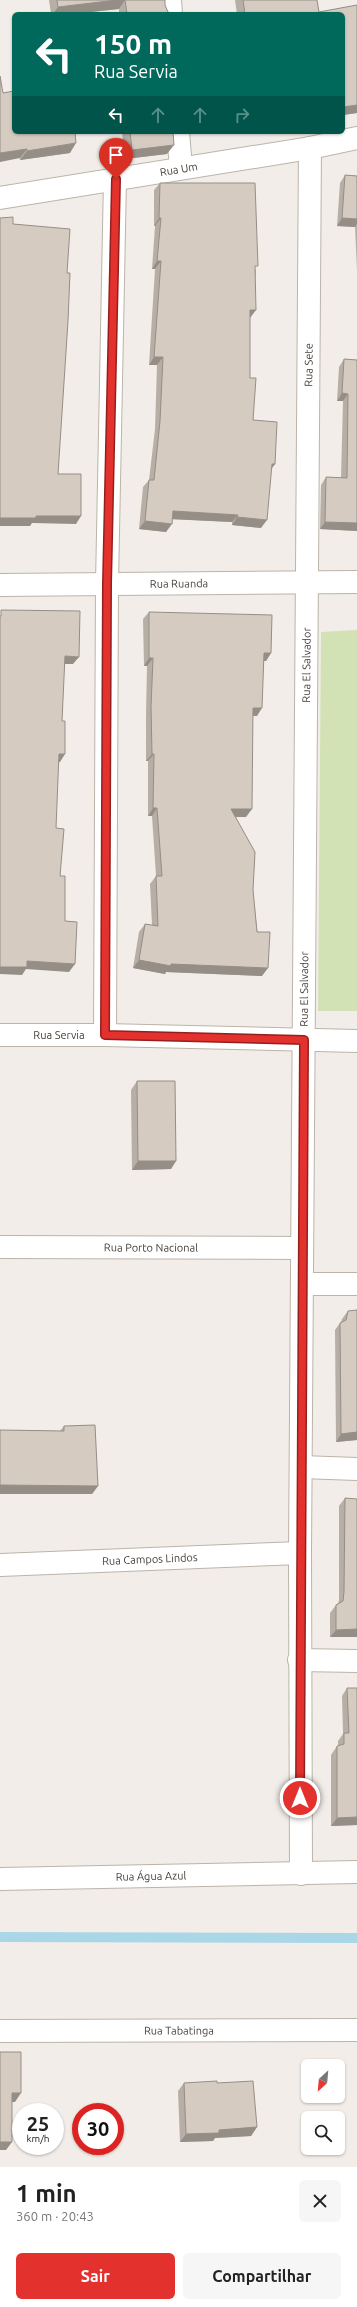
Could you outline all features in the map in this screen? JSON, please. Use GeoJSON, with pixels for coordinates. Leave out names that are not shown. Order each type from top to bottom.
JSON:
{"type":"FeatureCollection","features":[{"type":"Feature","properties":{"kind":"street"},"geometry":{"type":"LineString","coordinates":[[170,0],[171,12]]}},
{"type":"Feature","properties":{"kind":"street"},"geometry":{"type":"LineString","coordinates":[[178,134],[181,168]]}},
{"type":"Feature","properties":{"kind":"street","name":"Rua Um"},"geometry":{"type":"LineString","coordinates":[[0,198],[310,148],[357,138]]}},
{"type":"Feature","properties":{"kind":"street","name":"Rua Sete"},"geometry":{"type":"LineString","coordinates":[[307,584],[310,148]]}},
{"type":"Feature","properties":{"kind":"street"},"geometry":{"type":"LineString","coordinates":[[105,1035],[107,584],[116,179]]}},
{"type":"Feature","properties":{"kind":"street","name":"Rua Ruanda"},"geometry":{"type":"LineString","coordinates":[[0,584],[307,584],[357,582]]}},
{"type":"Feature","properties":{"kind":"street","name":"Rua El Salvador"},"geometry":{"type":"LineString","coordinates":[[301,1874],[300,1553],[307,584]]}},
{"type":"Feature","properties":{"kind":"street","name":"Rua Servia"},"geometry":{"type":"LineString","coordinates":[[0,1035],[105,1035],[357,1041]]}},
{"type":"Feature","properties":{"kind":"street","name":"Rua Porto Nacional"},"geometry":{"type":"LineString","coordinates":[[0,1247],[302,1248]]}},
{"type":"Feature","properties":{"kind":"street"},"geometry":{"type":"LineString","coordinates":[[302,1284],[357,1284]]}},
{"type":"Feature","properties":{"kind":"street"},"geometry":{"type":"LineString","coordinates":[[301,1467],[357,1468]]}},
{"type":"Feature","properties":{"kind":"street","name":"Rua Campos Lindos"},"geometry":{"type":"LineString","coordinates":[[0,1565],[300,1553]]}},
{"type":"Feature","properties":{"kind":"street"},"geometry":{"type":"LineString","coordinates":[[300,1660],[357,1662]]}},
{"type":"Feature","properties":{"kind":"street","name":"Rua Água Azul"},"geometry":{"type":"LineString","coordinates":[[0,1879],[357,1872]]}},
{"type":"Feature","properties":{"kind":"street","name":"Rua Tabatinga"},"geometry":{"type":"LineString","coordinates":[[0,2031],[357,2030]]}},
{"type":"Feature","properties":{"kind":"green space"},"geometry":{"type":"Polygon","coordinates":[[[357,630],[357,1011],[318,1011],[321,632],[357,630]]]}},
{"type":"Feature","properties":{"kind":"building"},"geometry":{"type":"Polygon","coordinates":[[[57,0],[117,0],[58,7],[57,0]]]}},
{"type":"Feature","properties":{"kind":"building"},"geometry":{"type":"Polygon","coordinates":[[[125,0],[165,0],[165,5],[168,12],[127,12],[125,0]]]}},
{"type":"Feature","properties":{"kind":"building"},"geometry":{"type":"Polygon","coordinates":[[[243,0],[317,0],[319,12],[245,12],[243,0]]]}},
{"type":"Feature","properties":{"kind":"building"},"geometry":{"type":"Polygon","coordinates":[[[357,5],[357,105],[345,107],[345,12],[319,12],[357,5]]]}},
{"type":"Feature","properties":{"kind":"building"},"geometry":{"type":"Polygon","coordinates":[[[0,76],[3,93],[12,91],[12,134],[75,134],[76,143],[27,151],[27,149],[0,153],[0,76]]]}},
{"type":"Feature","properties":{"kind":"building"},"geometry":{"type":"Polygon","coordinates":[[[130,134],[173,134],[174,145],[132,150],[130,134]]]}},
{"type":"Feature","properties":{"kind":"building"},"geometry":{"type":"Polygon","coordinates":[[[345,175],[357,176],[357,219],[342,218],[345,175]]]}},
{"type":"Feature","properties":{"kind":"building"},"geometry":{"type":"Polygon","coordinates":[[[160,183],[255,183],[258,266],[255,266],[256,310],[250,310],[250,378],[256,378],[253,420],[277,422],[275,464],[272,464],[267,520],[237,517],[238,515],[173,511],[172,524],[145,521],[149,480],[154,480],[160,421],[163,357],[154,357],[161,261],[157,261],[161,218],[159,218],[160,183]]]}},
{"type":"Feature","properties":{"kind":"building"},"geometry":{"type":"Polygon","coordinates":[[[13,217],[13,224],[70,229],[67,273],[70,273],[68,321],[58,474],[81,474],[81,516],[0,518],[0,218],[13,217]]]}},
{"type":"Feature","properties":{"kind":"building"},"geometry":{"type":"Polygon","coordinates":[[[344,359],[357,360],[357,523],[325,522],[326,477],[347,478],[348,394],[342,393],[344,359]]]}},
{"type":"Feature","properties":{"kind":"building"},"geometry":{"type":"Polygon","coordinates":[[[1,610],[80,611],[79,657],[65,656],[62,721],[65,721],[65,754],[59,754],[56,828],[64,829],[60,876],[65,876],[65,921],[77,922],[75,964],[27,961],[27,967],[0,967],[1,610]]]}},
{"type":"Feature","properties":{"kind":"building"},"geometry":{"type":"Polygon","coordinates":[[[149,612],[272,615],[271,653],[264,653],[262,708],[253,708],[252,809],[231,809],[255,852],[253,890],[257,932],[270,932],[268,968],[171,964],[171,966],[139,960],[145,924],[158,926],[156,876],[162,876],[157,808],[153,808],[154,754],[152,754],[151,707],[153,658],[149,658],[149,612]]]}},
{"type":"Feature","properties":{"kind":"building"},"geometry":{"type":"Polygon","coordinates":[[[137,1081],[175,1081],[176,1161],[138,1161],[137,1081]]]}},
{"type":"Feature","properties":{"kind":"building"},"geometry":{"type":"Polygon","coordinates":[[[357,1310],[357,1432],[341,1434],[340,1323],[346,1320],[348,1311],[357,1310]]]}},
{"type":"Feature","properties":{"kind":"building"},"geometry":{"type":"Polygon","coordinates":[[[95,1425],[98,1486],[0,1485],[0,1430],[64,1431],[64,1426],[95,1425]]]}},
{"type":"Feature","properties":{"kind":"building"},"geometry":{"type":"Polygon","coordinates":[[[345,1498],[357,1499],[357,1629],[336,1630],[336,1605],[343,1601],[344,1592],[345,1498]]]}},
{"type":"Feature","properties":{"kind":"building"},"geometry":{"type":"Polygon","coordinates":[[[347,1688],[357,1688],[357,1817],[337,1818],[337,1746],[344,1744],[344,1733],[349,1733],[347,1688]]]}},
{"type":"Feature","properties":{"kind":"building"},"geometry":{"type":"Polygon","coordinates":[[[0,2052],[21,2052],[21,2093],[12,2093],[12,2142],[0,2142],[0,2052]]]}},
{"type":"Feature","properties":{"kind":"building"},"geometry":{"type":"Polygon","coordinates":[[[217,2081],[217,2083],[253,2081],[257,2127],[219,2130],[219,2133],[186,2134],[184,2083],[217,2081]]]}},
{"type":"Feature","properties":{"kind":"waterway"},"geometry":{"type":"LineString","coordinates":[[0,1937],[357,1938]]}},
{"type":"Feature","properties":{"kind":"route"},"geometry":{"type":"LineString","coordinates":[[116,179],[107,584],[105,1035],[304,1040],[300,1798]]}}]}
